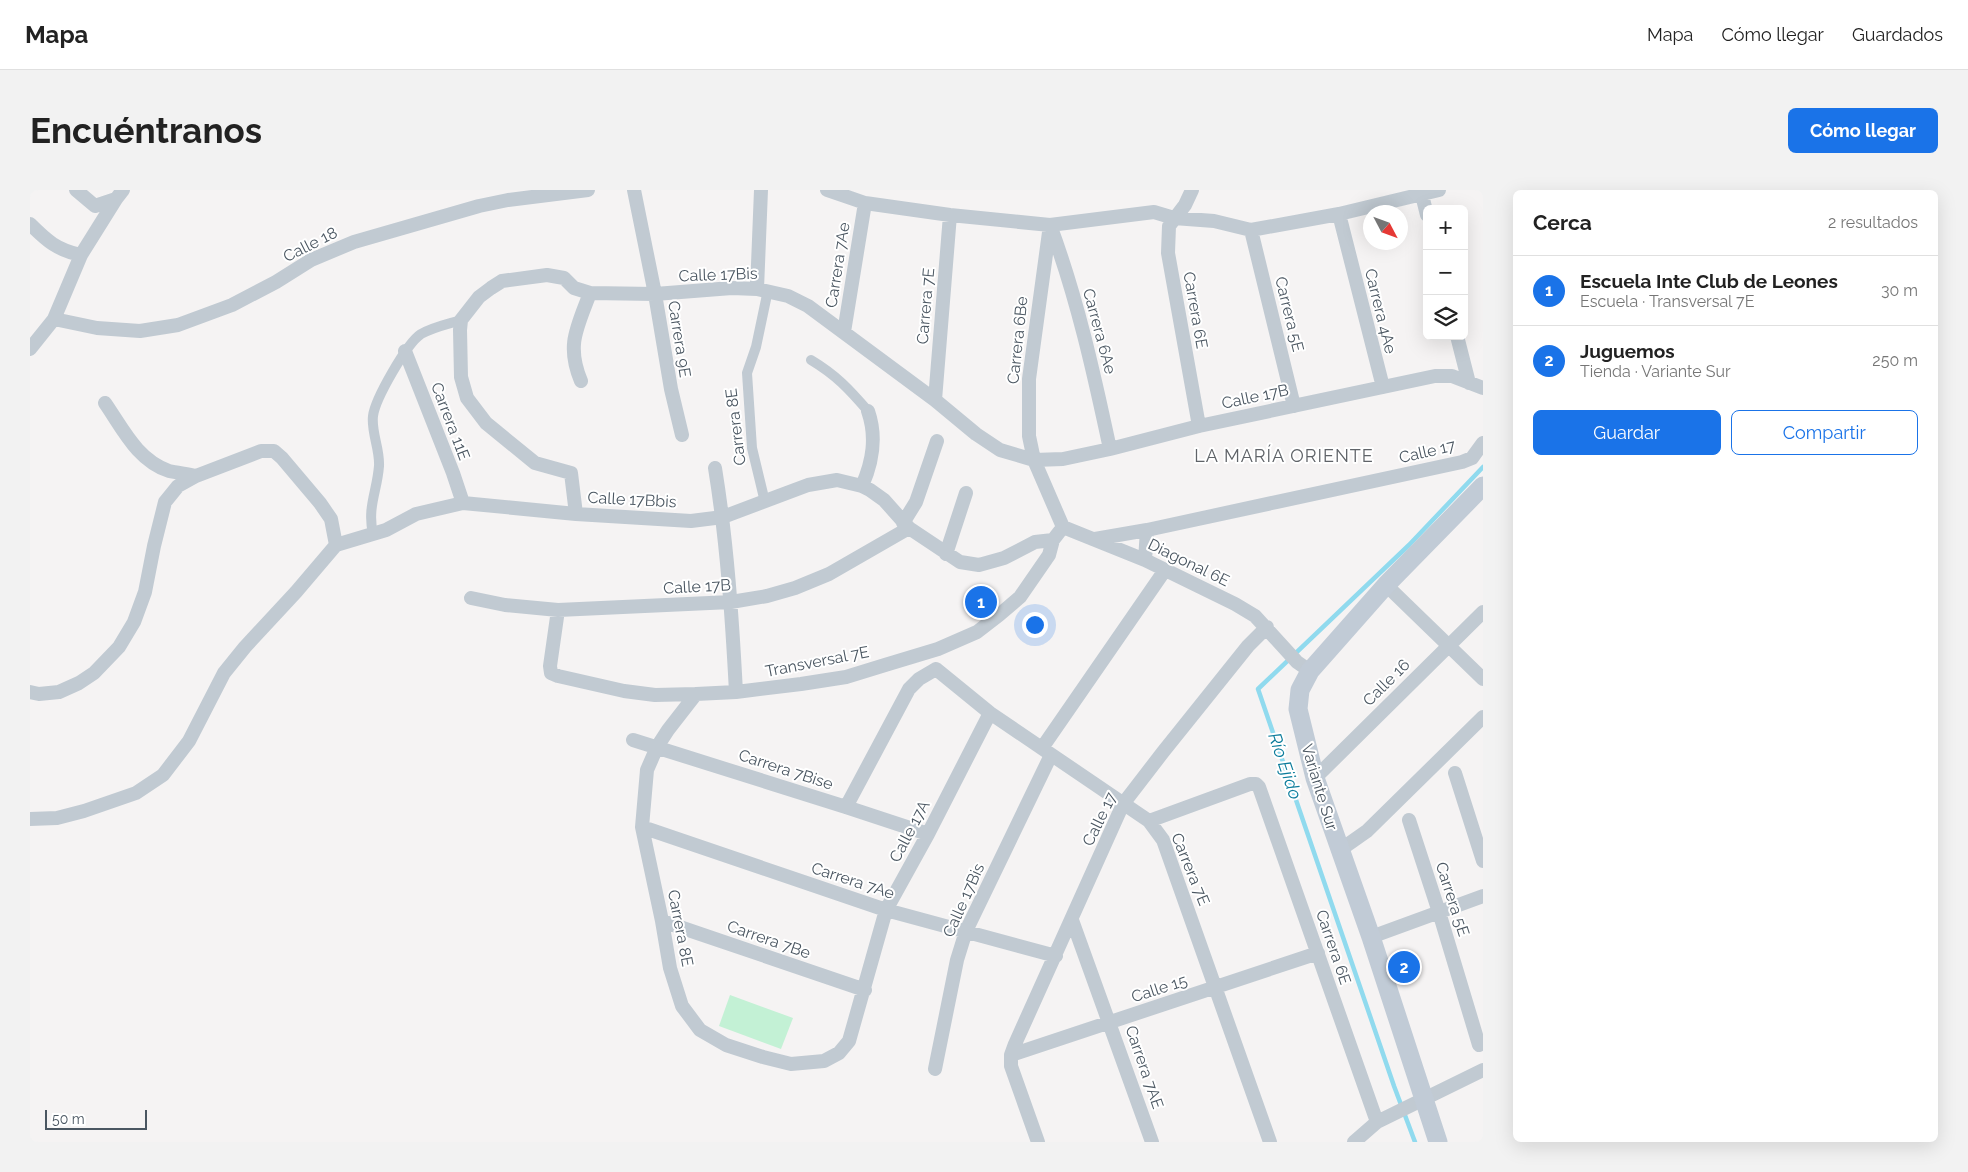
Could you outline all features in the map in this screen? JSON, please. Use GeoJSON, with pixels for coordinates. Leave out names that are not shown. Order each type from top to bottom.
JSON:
{"type":"FeatureCollection","features":[{"type":"Feature","properties":{"kind":"main road","name":"Variante Sur"},"geometry":{"type":"LineString","coordinates":[[1438,1142],[1417,1102],[1370,937],[1315,778],[1298,710],[1304,666],[1483,486]]}},
{"type":"Feature","properties":{"kind":"street"},"geometry":{"type":"LineString","coordinates":[[76,190],[95,206],[119,194]]}},
{"type":"Feature","properties":{"kind":"street","name":"Calle 18"},"geometry":{"type":"LineString","coordinates":[[54,319],[97,328],[140,331],[178,325],[232,305],[276,282],[310,260],[354,242],[508,200],[588,190]]}},
{"type":"Feature","properties":{"kind":"street","name":"Carrera 9E"},"geometry":{"type":"LineString","coordinates":[[634,190],[655,294],[671,389],[682,435]]}},
{"type":"Feature","properties":{"kind":"street","name":"Carrera 8E"},"geometry":{"type":"LineString","coordinates":[[762,190],[763,289],[756,347],[747,373],[752,448],[765,502]]}},
{"type":"Feature","properties":{"kind":"street"},"geometry":{"type":"LineString","coordinates":[[827,190],[865,203],[950,215],[1050,225],[1154,212],[1174,218],[1214,221],[1251,230],[1339,214],[1439,190]]}},
{"type":"Feature","properties":{"kind":"street","name":"Carrera 6E"},"geometry":{"type":"LineString","coordinates":[[1192,190],[1185,205],[1169,226],[1167,234],[1168,253],[1200,426]]}},
{"type":"Feature","properties":{"kind":"street"},"geometry":{"type":"LineString","coordinates":[[30,349],[54,319],[81,255],[119,194]]}},
{"type":"Feature","properties":{"kind":"street"},"geometry":{"type":"LineString","coordinates":[[1422,194],[1425,205]]}},
{"type":"Feature","properties":{"kind":"street","name":"Carrera 7Ae"},"geometry":{"type":"LineString","coordinates":[[844,332],[865,203]]}},
{"type":"Feature","properties":{"kind":"street","name":"Carrera 4Ae"},"geometry":{"type":"LineString","coordinates":[[1339,214],[1382,387]]}},
{"type":"Feature","properties":{"kind":"street","name":"Carrera 7E"},"geometry":{"type":"LineString","coordinates":[[935,400],[950,215]]}},
{"type":"Feature","properties":{"kind":"street"},"geometry":{"type":"LineString","coordinates":[[30,224],[43,237],[63,251],[81,255]]}},
{"type":"Feature","properties":{"kind":"street","name":"Carrera 6Ae"},"geometry":{"type":"LineString","coordinates":[[1050,225],[1060,252],[1096,382],[1110,449]]}},
{"type":"Feature","properties":{"kind":"street","name":"Carrera 6Be"},"geometry":{"type":"LineString","coordinates":[[1050,225],[1029,379],[1029,436],[1034,460],[1064,527]]}},
{"type":"Feature","properties":{"kind":"street","name":"Carrera 5E"},"geometry":{"type":"LineString","coordinates":[[1251,230],[1294,406]]}},
{"type":"Feature","properties":{"kind":"street","name":"Calle 17Bis"},"geometry":{"type":"LineString","coordinates":[[461,320],[479,297],[502,281],[547,275],[564,278],[574,288],[590,293],[655,294],[732,288],[763,289],[788,296],[808,306],[935,400],[976,434],[1000,450],[1034,460]]}},
{"type":"Feature","properties":{"kind":"street"},"geometry":{"type":"LineString","coordinates":[[581,381],[575,366],[573,345],[590,293]]}},
{"type":"Feature","properties":{"kind":"street"},"geometry":{"type":"LineString","coordinates":[[374,534],[370,512],[380,464],[373,416],[378,400],[406,351],[421,334],[461,320],[461,377],[467,398],[486,423],[535,462],[571,473],[576,514]]}},
{"type":"Feature","properties":{"kind":"street"},"geometry":{"type":"LineString","coordinates":[[1458,340],[1469,383]]}},
{"type":"Feature","properties":{"kind":"street","name":"Carrera 11E"},"geometry":{"type":"LineString","coordinates":[[406,351],[463,504]]}},
{"type":"Feature","properties":{"kind":"street"},"geometry":{"type":"LineString","coordinates":[[811,360],[843,382],[868,411],[871,419],[873,451],[870,468],[862,486]]}},
{"type":"Feature","properties":{"kind":"street","name":"Calle 17B"},"geometry":{"type":"LineString","coordinates":[[1034,460],[1063,459],[1200,426],[1435,376],[1452,376],[1483,388]]}},
{"type":"Feature","properties":{"kind":"street"},"geometry":{"type":"LineString","coordinates":[[106,403],[135,449],[151,462],[168,470],[196,476]]}},
{"type":"Feature","properties":{"kind":"street"},"geometry":{"type":"LineString","coordinates":[[906,526],[937,441]]}},
{"type":"Feature","properties":{"kind":"street","name":"Calle 17"},"geometry":{"type":"LineString","coordinates":[[1096,539],[1147,530],[1472,458],[1483,443]]}},
{"type":"Feature","properties":{"kind":"street"},"geometry":{"type":"LineString","coordinates":[[30,692],[39,694],[59,692],[79,683],[94,674],[120,647],[134,622],[145,592],[165,502],[178,486],[196,476],[261,451],[274,451],[282,458],[331,519],[336,545],[296,592],[244,647],[224,673],[189,741],[163,775],[136,793],[101,805],[57,818],[30,819]]}},
{"type":"Feature","properties":{"kind":"street"},"geometry":{"type":"LineString","coordinates":[[715,468],[723,518],[731,602],[736,692]]}},
{"type":"Feature","properties":{"kind":"street","name":"Calle 17Bbis"},"geometry":{"type":"LineString","coordinates":[[336,545],[386,530],[416,514],[463,504],[576,514],[691,521],[723,518],[808,485],[836,480],[862,486],[884,500],[906,526],[960,562],[979,565],[1004,558],[1035,542],[1053,540]]}},
{"type":"Feature","properties":{"kind":"street"},"geometry":{"type":"LineString","coordinates":[[946,554],[966,493]]}},
{"type":"Feature","properties":{"kind":"street","name":"Calle 17B"},"geometry":{"type":"LineString","coordinates":[[471,598],[505,605],[558,610],[731,602],[767,596],[796,588],[821,578],[906,526]]}},
{"type":"Feature","properties":{"kind":"street","name":"Diagonal 6E"},"geometry":{"type":"LineString","coordinates":[[1064,527],[1145,560],[1235,604],[1255,616],[1304,666]]}},
{"type":"Feature","properties":{"kind":"street","name":"Transversal 7E"},"geometry":{"type":"LineString","coordinates":[[558,610],[550,666],[551,673],[624,691],[655,695],[736,692],[846,677],[938,649],[977,632],[1020,597],[1049,556],[1053,540],[1064,527]]}},
{"type":"Feature","properties":{"kind":"street"},"geometry":{"type":"LineString","coordinates":[[1145,560],[1147,530]]}},
{"type":"Feature","properties":{"kind":"street","name":"Calle 17Bis"},"geometry":{"type":"LineString","coordinates":[[935,1068],[956,960],[966,931],[1047,752],[1166,570]]}},
{"type":"Feature","properties":{"kind":"street"},"geometry":{"type":"LineString","coordinates":[[1386,585],[1483,679]]}},
{"type":"Feature","properties":{"kind":"street","name":"Calle 16"},"geometry":{"type":"LineString","coordinates":[[1315,778],[1483,612]]}},
{"type":"Feature","properties":{"kind":"street","name":"Calle 17"},"geometry":{"type":"LineString","coordinates":[[1011,1055],[1123,804],[1236,661],[1266,627]]}},
{"type":"Feature","properties":{"kind":"street"},"geometry":{"type":"LineString","coordinates":[[846,807],[910,689],[919,679],[936,670],[938,649]]}},
{"type":"Feature","properties":{"kind":"street","name":"Carrera 7E"},"geometry":{"type":"LineString","coordinates":[[936,670],[990,713],[1149,822],[1163,840],[1217,987],[1270,1142]]}},
{"type":"Feature","properties":{"kind":"street","name":"Carrera 8E"},"geometry":{"type":"LineString","coordinates":[[696,694],[657,747],[647,770],[642,827],[670,968],[682,1006],[700,1030],[726,1045],[763,1057],[791,1064],[824,1060],[839,1053]]}},
{"type":"Feature","properties":{"kind":"street","name":"Calle 17A"},"geometry":{"type":"LineString","coordinates":[[839,1053],[849,1041],[865,990],[886,910],[928,834],[990,713]]}},
{"type":"Feature","properties":{"kind":"street"},"geometry":{"type":"LineString","coordinates":[[1340,850],[1367,831],[1483,717]]}},
{"type":"Feature","properties":{"kind":"street","name":"Carrera 7Bise"},"geometry":{"type":"LineString","coordinates":[[632,740],[928,834]]}},
{"type":"Feature","properties":{"kind":"street"},"geometry":{"type":"LineString","coordinates":[[1455,773],[1483,861]]}},
{"type":"Feature","properties":{"kind":"street","name":"Carrera 6E"},"geometry":{"type":"LineString","coordinates":[[1149,822],[1250,784],[1256,784],[1377,1122]]}},
{"type":"Feature","properties":{"kind":"street","name":"Carrera 5E"},"geometry":{"type":"LineString","coordinates":[[1409,820],[1439,912],[1478,1046]]}},
{"type":"Feature","properties":{"kind":"street","name":"Carrera 7Ae"},"geometry":{"type":"LineString","coordinates":[[642,827],[886,910],[1056,956]]}},
{"type":"Feature","properties":{"kind":"street"},"geometry":{"type":"LineString","coordinates":[[1370,937],[1483,896]]}},
{"type":"Feature","properties":{"kind":"street","name":"Carrera 7AE"},"geometry":{"type":"LineString","coordinates":[[1072,920],[1152,1142]]}},
{"type":"Feature","properties":{"kind":"street","name":"Carrera 7Be"},"geometry":{"type":"LineString","coordinates":[[662,921],[865,990]]}},
{"type":"Feature","properties":{"kind":"street","name":"Calle 15"},"geometry":{"type":"LineString","coordinates":[[1011,1055],[1318,953]]}},
{"type":"Feature","properties":{"kind":"street"},"geometry":{"type":"LineString","coordinates":[[1011,1055],[1011,1066],[1038,1142]]}},
{"type":"Feature","properties":{"kind":"street"},"geometry":{"type":"LineString","coordinates":[[1354,1142],[1377,1122],[1483,1070]]}},
{"type":"Feature","properties":{"kind":"green space"},"geometry":{"type":"Polygon","coordinates":[[[730,995],[793,1018],[781,1049],[719,1026],[730,995]]]}},
{"type":"Feature","properties":{"kind":"waterway","name":"Río Ejido"},"geometry":{"type":"LineString","coordinates":[[1415,1142],[1394,1086],[1258,689],[1409,545],[1483,467]]}},
{"type":"Feature","properties":{"kind":"place","name":"Escuela Inte Club de Leones"},"geometry":{"type":"Point","coordinates":[981,602]}},
{"type":"Feature","properties":{"kind":"place","name":"Juguemos"},"geometry":{"type":"Point","coordinates":[1404,967]}},
{"type":"Feature","properties":{"kind":"district","name":"LA MARÍA ORIENTE"},"geometry":{"type":"Point","coordinates":[1284,456]}}]}
